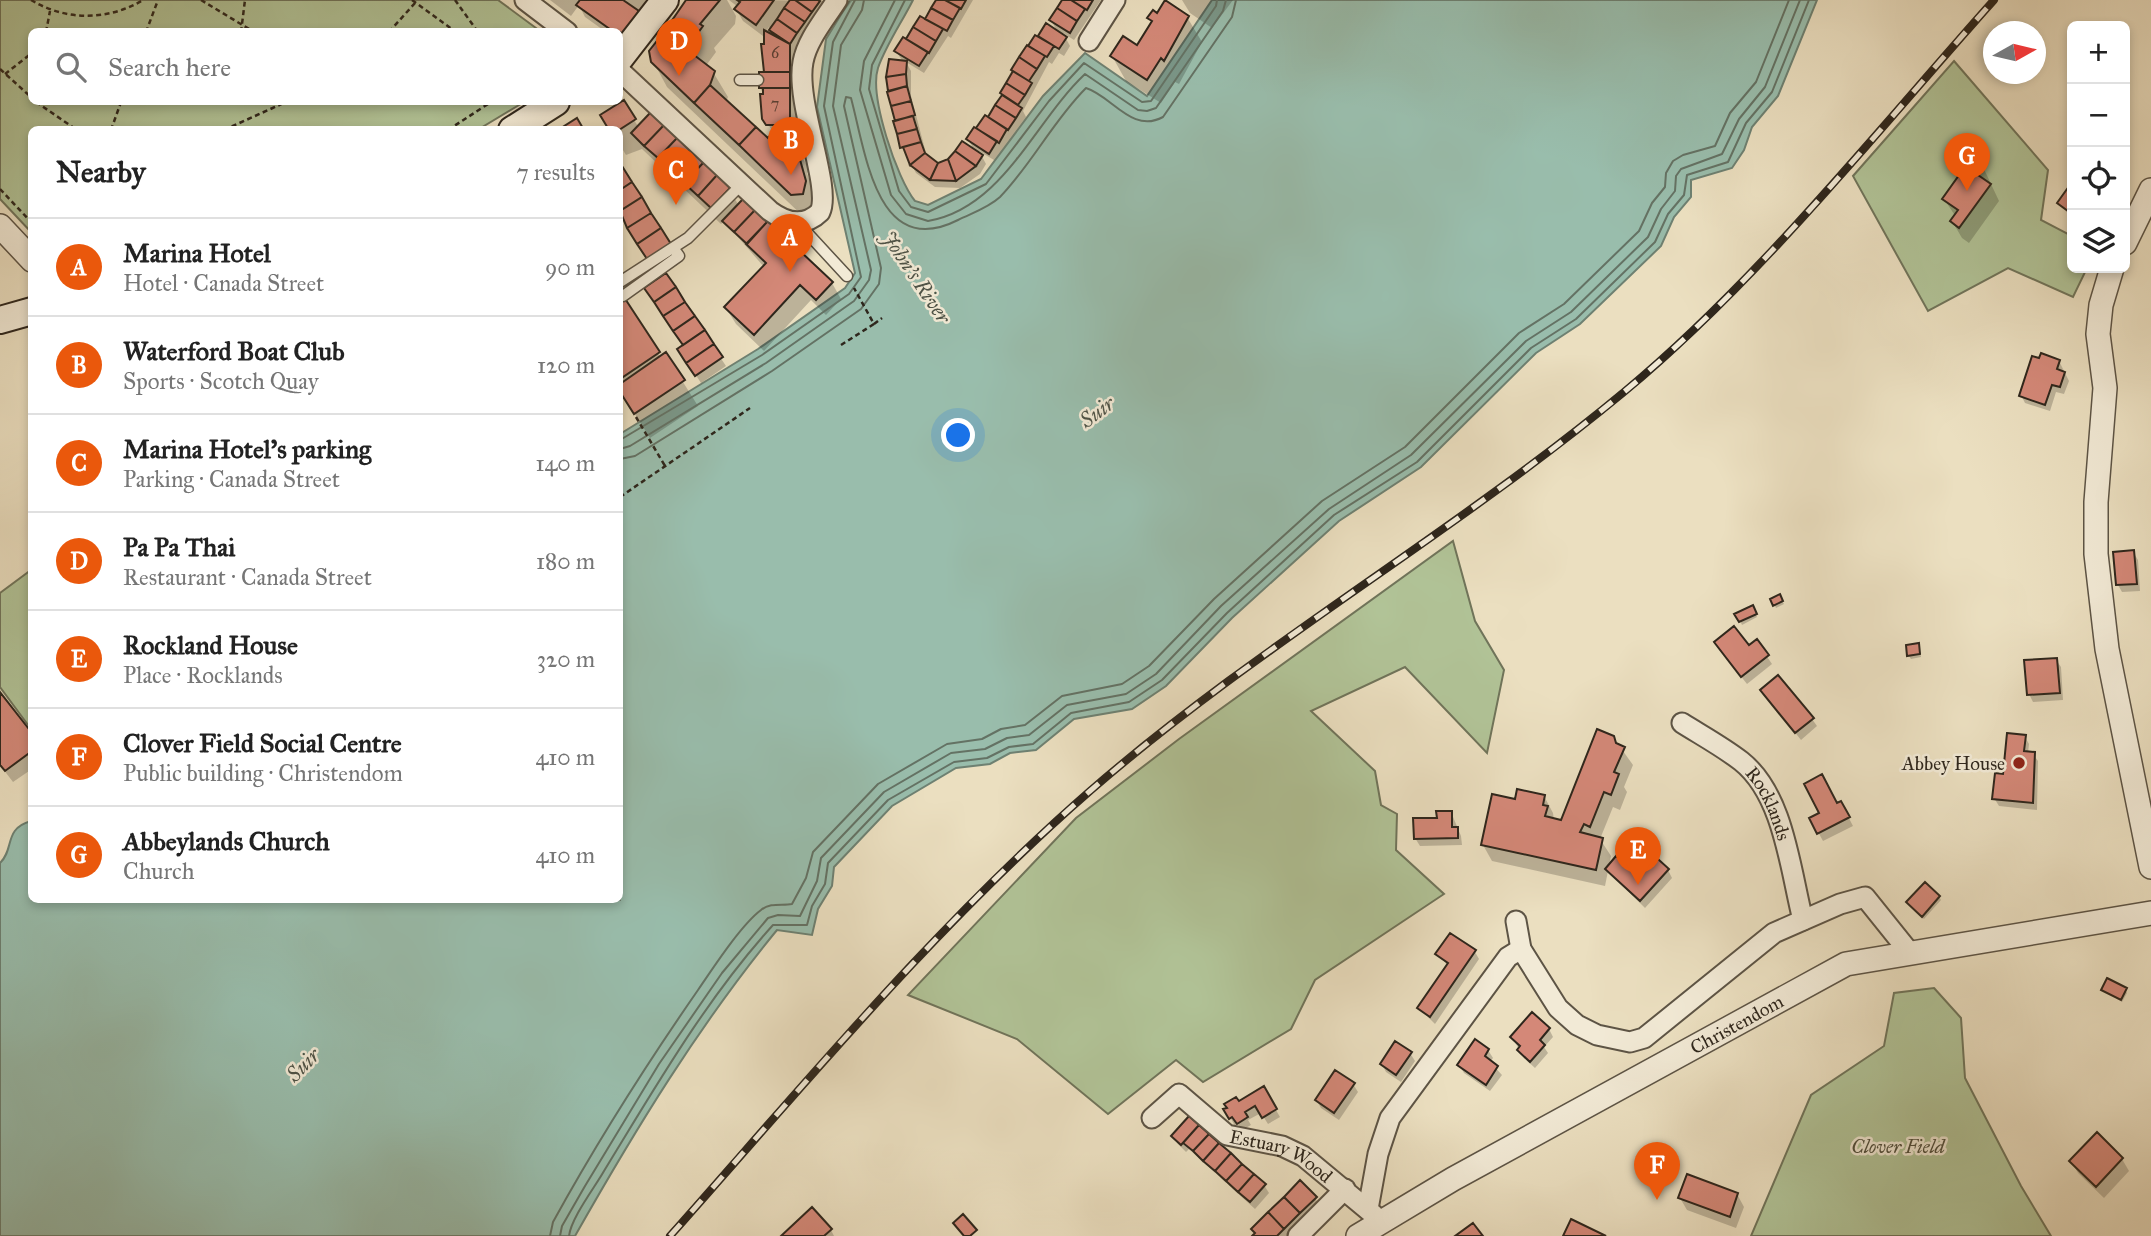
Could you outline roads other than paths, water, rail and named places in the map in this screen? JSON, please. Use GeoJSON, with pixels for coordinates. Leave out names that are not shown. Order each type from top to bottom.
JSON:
{"type":"FeatureCollection","features":[{"type":"Feature","properties":{"kind":"main road"},"geometry":{"type":"LineString","coordinates":[[623,54],[665,0]]}},
{"type":"Feature","properties":{"kind":"main road"},"geometry":{"type":"LineString","coordinates":[[518,126],[551,105]]}},
{"type":"Feature","properties":{"kind":"main road"},"geometry":{"type":"LineString","coordinates":[[0,320],[28,312]]}},
{"type":"Feature","properties":{"kind":"street"},"geometry":{"type":"LineString","coordinates":[[525,0],[563,28]]}},
{"type":"Feature","properties":{"kind":"street"},"geometry":{"type":"LineString","coordinates":[[623,74],[776,216],[798,222],[817,215],[823,202],[796,80],[807,50],[837,0]]}},
{"type":"Feature","properties":{"kind":"street"},"geometry":{"type":"LineString","coordinates":[[1089,41],[1115,0]]}},
{"type":"Feature","properties":{"kind":"street"},"geometry":{"type":"LineString","coordinates":[[2130,233],[2151,190]]}},
{"type":"Feature","properties":{"kind":"street"},"geometry":{"type":"LineString","coordinates":[[0,226],[28,256]]}},
{"type":"Feature","properties":{"kind":"street"},"geometry":{"type":"LineString","coordinates":[[2110,273],[2103,295],[2098,334],[2104,398],[2095,521],[2099,598],[2113,686],[2151,867]]}},
{"type":"Feature","properties":{"kind":"street","name":"Rocklands"},"geometry":{"type":"LineString","coordinates":[[1682,723],[1741,761],[1759,779],[1773,800],[1803,920]]}},
{"type":"Feature","properties":{"kind":"street"},"geometry":{"type":"LineString","coordinates":[[1516,921],[1521,949],[1558,1008],[1577,1025],[1616,1041],[1630,1042],[1644,1038],[1774,933],[1865,897],[1910,953]]}},
{"type":"Feature","properties":{"kind":"street","name":"Christendom"},"geometry":{"type":"LineString","coordinates":[[1358,1236],[1373,1215],[1846,964],[2151,913]]}},
{"type":"Feature","properties":{"kind":"street"},"geometry":{"type":"LineString","coordinates":[[1373,1215],[1378,1154],[1390,1118],[1508,957],[1521,949]]}},
{"type":"Feature","properties":{"kind":"street","name":"Estuary Wood"},"geometry":{"type":"LineString","coordinates":[[1153,1118],[1179,1094],[1227,1135],[1282,1146],[1303,1156],[1373,1215]]}},
{"type":"Feature","properties":{"kind":"street","name":"Estuary Wood"},"geometry":{"type":"LineString","coordinates":[[1298,1236],[1345,1189]]}},
{"type":"Feature","properties":{"kind":"lane"},"geometry":{"type":"LineString","coordinates":[[740,80],[758,80]]}},
{"type":"Feature","properties":{"kind":"lane"},"geometry":{"type":"LineString","coordinates":[[623,296],[676,253],[741,185]]}},
{"type":"Feature","properties":{"kind":"lane"},"geometry":{"type":"LineString","coordinates":[[798,222],[847,276]]}},
{"type":"Feature","properties":{"kind":"lane"},"geometry":{"type":"LineString","coordinates":[[623,280],[676,253]]}},
{"type":"Feature","properties":{"kind":"water"},"geometry":{"type":"Polygon","coordinates":[[[850,0],[913,0],[878,68],[877,98],[886,137],[900,175],[915,201],[928,205],[981,179],[1043,96],[1085,53],[1147,96],[1212,0],[1817,0],[1778,96],[1752,127],[1744,150],[1732,168],[1691,180],[1691,197],[1674,217],[1661,246],[1580,324],[1536,353],[1421,467],[1339,521],[1232,618],[1166,686],[1132,709],[1074,719],[1036,750],[1010,753],[990,764],[956,768],[892,806],[834,867],[832,886],[818,909],[812,935],[777,930],[748,966],[645,1118],[575,1236],[0,1236],[0,863],[13,834],[22,825],[28,822],[28,903],[623,903],[623,432],[758,349],[845,288],[855,273],[817,107],[826,39],[850,0]]]}},
{"type":"Feature","properties":{"kind":"railway"},"geometry":{"type":"LineString","coordinates":[[670,1236],[873,1007],[1033,842],[1090,791],[1220,687],[1492,494],[1624,392],[1674,348],[1770,253],[1994,0]]}},
{"type":"Feature","properties":{"kind":"place","name":"Pa Pa Thai"},"geometry":{"type":"Point","coordinates":[679,76]}},
{"type":"Feature","properties":{"kind":"place","name":"Waterford Boat Club"},"geometry":{"type":"Point","coordinates":[791,175]}},
{"type":"Feature","properties":{"kind":"place","name":"Abbeylands Church"},"geometry":{"type":"Point","coordinates":[1967,191]}},
{"type":"Feature","properties":{"kind":"place","name":"Marina Hotel's parking"},"geometry":{"type":"Point","coordinates":[676,205]}},
{"type":"Feature","properties":{"kind":"place","name":"Marina Hotel"},"geometry":{"type":"Point","coordinates":[790,272]}},
{"type":"Feature","properties":{"kind":"place","name":"Abbey House"},"geometry":{"type":"Point","coordinates":[2019,763]}},
{"type":"Feature","properties":{"kind":"place","name":"Rockland House"},"geometry":{"type":"Point","coordinates":[1638,885]}},
{"type":"Feature","properties":{"kind":"place","name":"Clover Field Social Centre"},"geometry":{"type":"Point","coordinates":[1657,1200]}},
{"type":"Feature","properties":{"kind":"water label","name":"John's River"},"geometry":{"type":"Point","coordinates":[916,277]}},
{"type":"Feature","properties":{"kind":"water label","name":"Suir"},"geometry":{"type":"Point","coordinates":[1097,412]}},
{"type":"Feature","properties":{"kind":"water label","name":"Suir"},"geometry":{"type":"Point","coordinates":[303,1065]}},
{"type":"Feature","properties":{"kind":"park label","name":"Clover Field"},"geometry":{"type":"Point","coordinates":[1898,1146]}}]}
